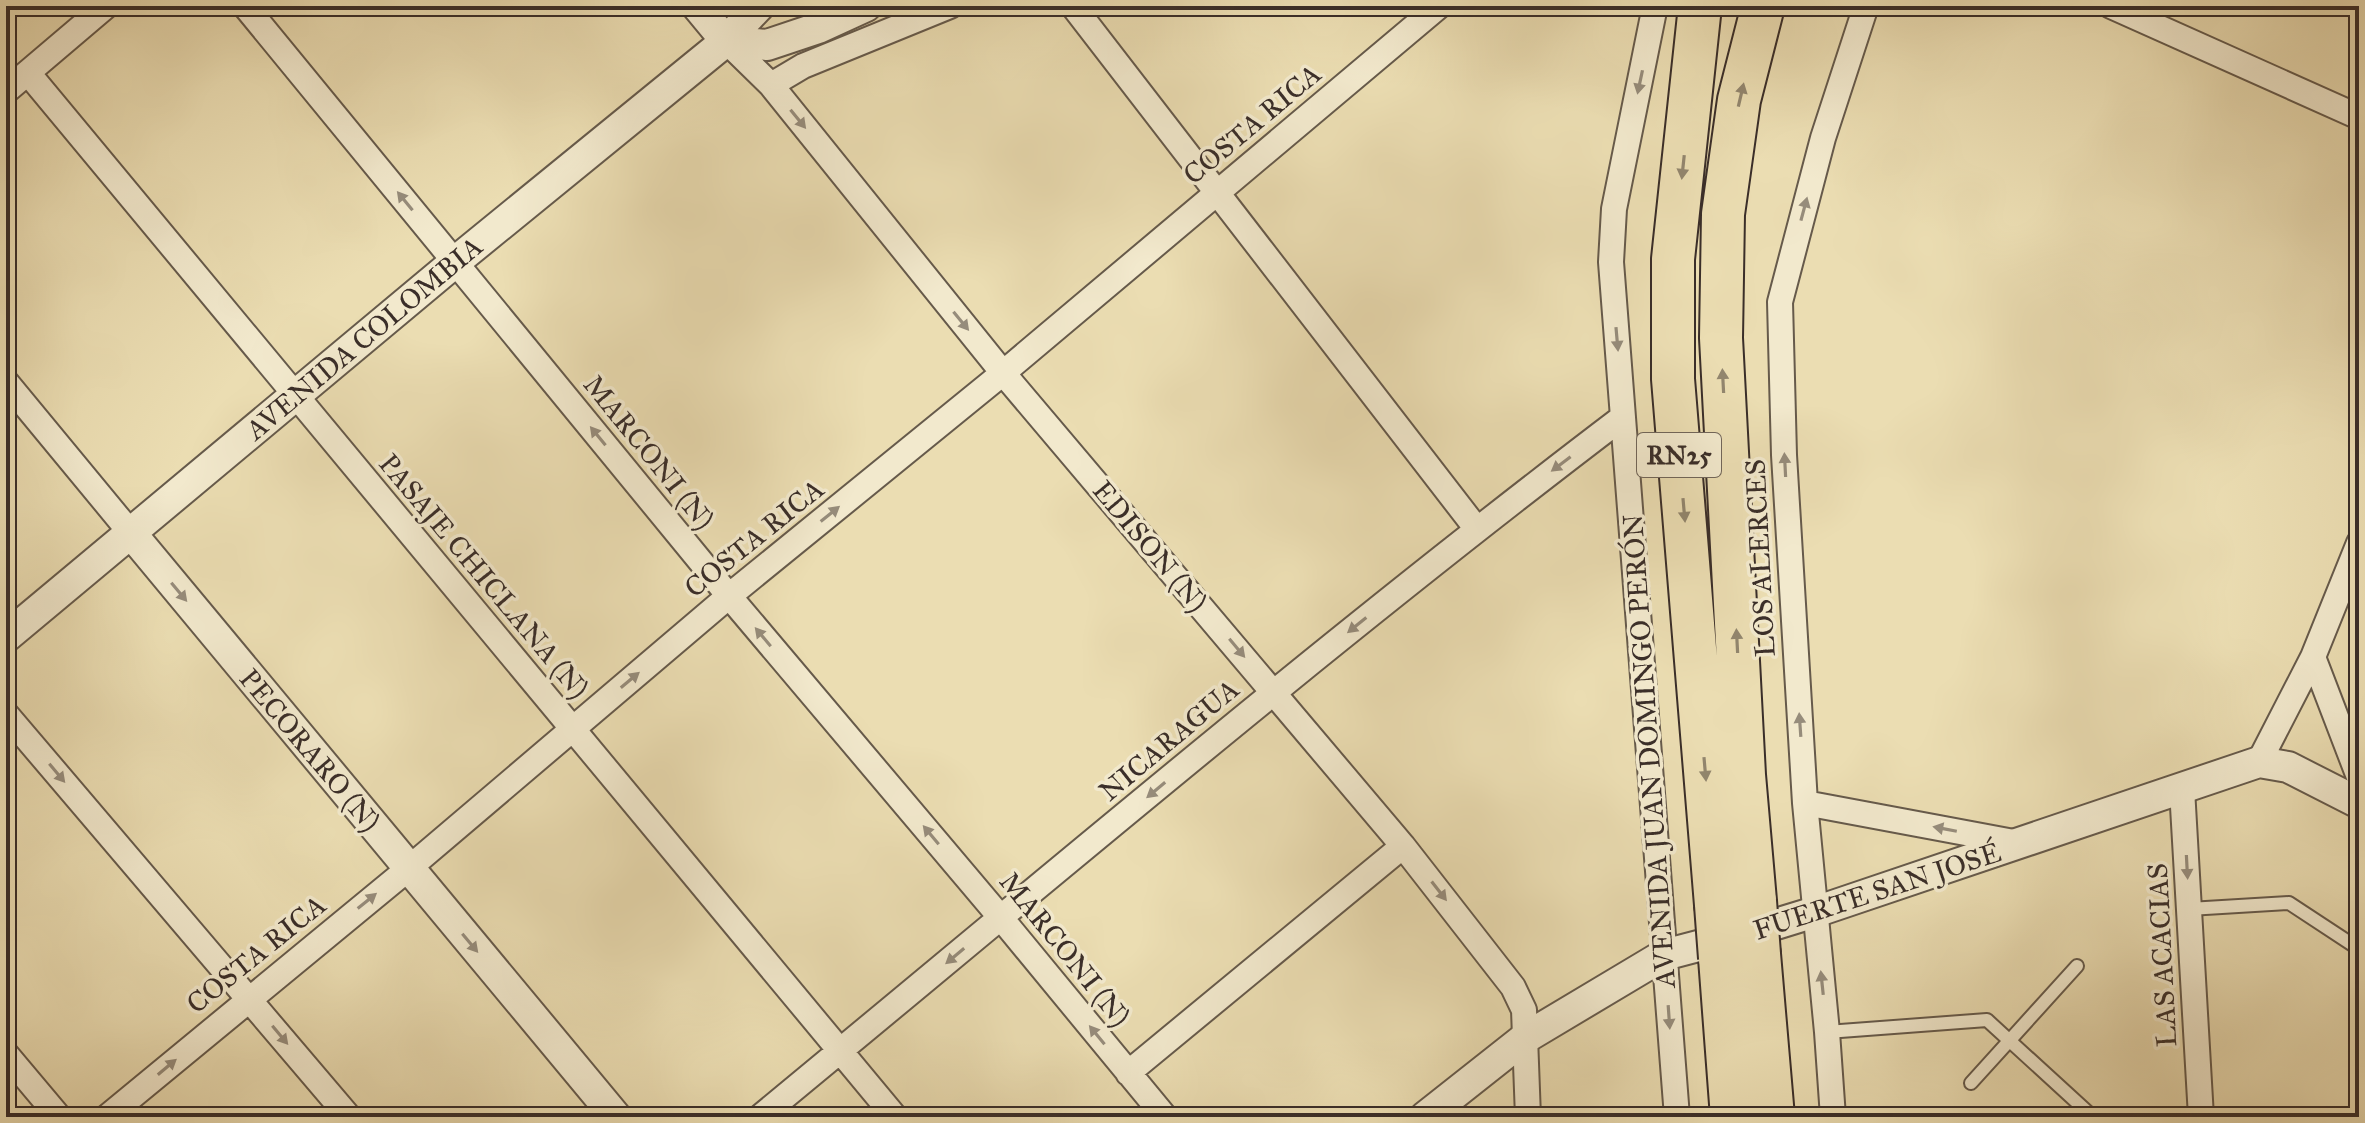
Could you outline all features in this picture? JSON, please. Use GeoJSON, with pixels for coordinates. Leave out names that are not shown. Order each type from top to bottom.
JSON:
{"type":"FeatureCollection","features":[{"type":"Feature","properties":{"kind":"highway","name":"AVENIDA JUAN DOMINGO PERÓN"},"geometry":{"type":"LineString","coordinates":[[1700,6],[1673,259],[1673,379],[1735,903],[1739,956],[1732,1117]]}},
{"type":"Feature","properties":{"kind":"highway","name":"AVENIDA JUAN DOMINGO PERÓN"},"geometry":{"type":"LineString","coordinates":[[1735,903],[1743,759],[1721,338],[1723,214],[1739,100],[1763,6]]}},
{"type":"Feature","properties":{"kind":"highway","name":"AVENIDA JUAN DOMINGO PERÓN"},"geometry":{"type":"LineString","coordinates":[[1739,956],[1773,1117]]}},
{"type":"Feature","properties":{"kind":"street"},"geometry":{"type":"LineString","coordinates":[[6,91],[106,6]]}},
{"type":"Feature","properties":{"kind":"street","name":"MARCONI (N)"},"geometry":{"type":"LineString","coordinates":[[245,6],[729,596],[1165,1117]]}},
{"type":"Feature","properties":{"kind":"street","name":"EDISON (N)"},"geometry":{"type":"LineString","coordinates":[[697,6],[726,41],[771,85],[1003,373],[1403,846],[1513,987],[1524,1010],[1528,1117]]}},
{"type":"Feature","properties":{"kind":"street","name":"AVENIDA COLOMBIA"},"geometry":{"type":"LineString","coordinates":[[6,637],[455,262],[726,41],[759,6]]}},
{"type":"Feature","properties":{"kind":"street"},"geometry":{"type":"LineString","coordinates":[[726,41],[767,45],[818,28],[866,6]]}},
{"type":"Feature","properties":{"kind":"street"},"geometry":{"type":"LineString","coordinates":[[771,85],[803,66],[950,6]]}},
{"type":"Feature","properties":{"kind":"street"},"geometry":{"type":"LineString","coordinates":[[1073,6],[1476,528]]}},
{"type":"Feature","properties":{"kind":"street","name":"COSTA RICA"},"geometry":{"type":"LineString","coordinates":[[107,1117],[408,869],[729,596],[1003,373],[1439,6]]}},
{"type":"Feature","properties":{"kind":"street","name":"AVENIDA JUAN DOMINGO PERÓN"},"geometry":{"type":"LineString","coordinates":[[1655,6],[1614,209],[1611,262],[1677,1117]]}},
{"type":"Feature","properties":{"kind":"street"},"geometry":{"type":"LineString","coordinates":[[2111,6],[2359,117]]}},
{"type":"Feature","properties":{"kind":"street","name":"LOS ALERCES"},"geometry":{"type":"LineString","coordinates":[[1833,1117],[1805,803],[1785,471],[1780,302],[1823,138],[1868,7]]}},
{"type":"Feature","properties":{"kind":"street","name":"PASAJE CHICLANA (N)"},"geometry":{"type":"LineString","coordinates":[[28,73],[895,1117]]}},
{"type":"Feature","properties":{"kind":"street","name":"PECORARO (N)"},"geometry":{"type":"LineString","coordinates":[[6,382],[616,1117]]}},
{"type":"Feature","properties":{"kind":"street","name":"NICARAGUA"},"geometry":{"type":"LineString","coordinates":[[760,1117],[1476,528],[1623,417]]}},
{"type":"Feature","properties":{"kind":"street"},"geometry":{"type":"LineString","coordinates":[[2359,543],[2313,657],[2259,762],[2288,767],[2359,803]]}},
{"type":"Feature","properties":{"kind":"street"},"geometry":{"type":"LineString","coordinates":[[2313,657],[2359,777]]}},
{"type":"Feature","properties":{"kind":"street"},"geometry":{"type":"LineString","coordinates":[[6,714],[349,1117]]}},
{"type":"Feature","properties":{"kind":"street","name":"FUERTE SAN JOSÉ"},"geometry":{"type":"LineString","coordinates":[[1425,1117],[1525,1038],[1664,955],[1815,912],[2259,762]]}},
{"type":"Feature","properties":{"kind":"street","name":"LAS ACACIAS"},"geometry":{"type":"LineString","coordinates":[[2182,789],[2201,1117]]}},
{"type":"Feature","properties":{"kind":"street"},"geometry":{"type":"LineString","coordinates":[[1805,803],[2021,843]]}},
{"type":"Feature","properties":{"kind":"street"},"geometry":{"type":"LineString","coordinates":[[1128,1073],[1403,846]]}},
{"type":"Feature","properties":{"kind":"street"},"geometry":{"type":"LineString","coordinates":[[6,1054],[59,1117]]}},
{"type":"Feature","properties":{"kind":"lane"},"geometry":{"type":"LineString","coordinates":[[2189,909],[2289,903],[2359,949]]}},
{"type":"Feature","properties":{"kind":"lane"},"geometry":{"type":"LineString","coordinates":[[1971,1083],[2077,966]]}},
{"type":"Feature","properties":{"kind":"lane"},"geometry":{"type":"LineString","coordinates":[[1827,1032],[1987,1020],[2093,1117]]}}]}
